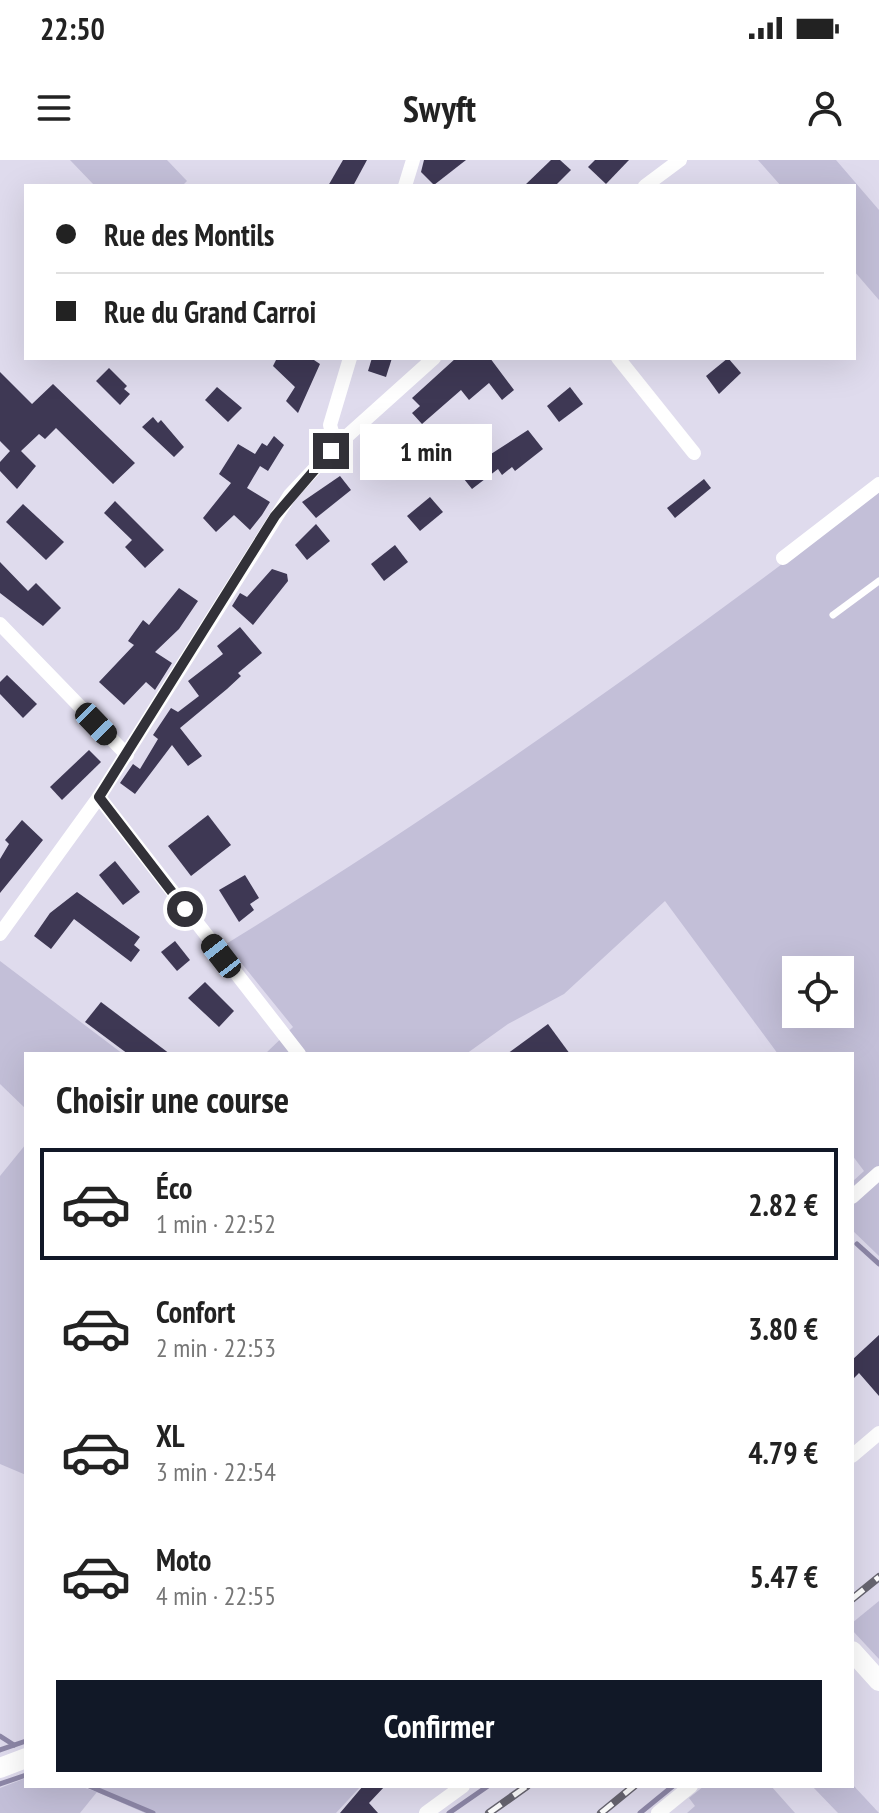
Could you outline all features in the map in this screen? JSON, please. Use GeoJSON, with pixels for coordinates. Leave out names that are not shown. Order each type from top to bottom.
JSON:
{"type":"FeatureCollection","features":[{"type":"Feature","properties":{"kind":"street"},"geometry":{"type":"LineString","coordinates":[[406,184],[413,160]]}},
{"type":"Feature","properties":{"kind":"street"},"geometry":{"type":"LineString","coordinates":[[648,184],[680,160]]}},
{"type":"Feature","properties":{"kind":"street"},"geometry":{"type":"LineString","coordinates":[[336,446],[330,431],[332,416],[349,360]]}},
{"type":"Feature","properties":{"kind":"street"},"geometry":{"type":"LineString","coordinates":[[0,934],[127,755],[275,516],[336,446],[432,360]]}},
{"type":"Feature","properties":{"kind":"street"},"geometry":{"type":"LineString","coordinates":[[620,360],[694,453]]}},
{"type":"Feature","properties":{"kind":"street"},"geometry":{"type":"LineString","coordinates":[[332,416],[348,435]]}},
{"type":"Feature","properties":{"kind":"street"},"geometry":{"type":"LineString","coordinates":[[783,558],[879,484]]}},
{"type":"Feature","properties":{"kind":"street"},"geometry":{"type":"LineString","coordinates":[[0,624],[127,755]]}},
{"type":"Feature","properties":{"kind":"street"},"geometry":{"type":"LineString","coordinates":[[99,797],[297,1052]]}},
{"type":"Feature","properties":{"kind":"street"},"geometry":{"type":"LineString","coordinates":[[854,1195],[879,1173]]}},
{"type":"Feature","properties":{"kind":"street"},"geometry":{"type":"LineString","coordinates":[[854,1454],[879,1433]]}},
{"type":"Feature","properties":{"kind":"street"},"geometry":{"type":"LineString","coordinates":[[854,1654],[879,1681]]}},
{"type":"Feature","properties":{"kind":"street"},"geometry":{"type":"LineString","coordinates":[[0,1768],[24,1759]]}},
{"type":"Feature","properties":{"kind":"street"},"geometry":{"type":"LineString","coordinates":[[426,1813],[460,1788]]}},
{"type":"Feature","properties":{"kind":"street"},"geometry":{"type":"LineString","coordinates":[[658,1813],[689,1788]]}},
{"type":"Feature","properties":{"kind":"lane"},"geometry":{"type":"LineString","coordinates":[[833,615],[879,581]]}},
{"type":"Feature","properties":{"kind":"shaded area"},"geometry":{"type":"Polygon","coordinates":[[[70,160],[167,160],[187,181],[184,184],[93,184],[70,160]]]}},
{"type":"Feature","properties":{"kind":"shaded area"},"geometry":{"type":"Polygon","coordinates":[[[758,160],[836,160],[879,210],[879,300],[856,273],[856,184],[779,184],[758,160]]]}},
{"type":"Feature","properties":{"kind":"shaded area"},"geometry":{"type":"Polygon","coordinates":[[[879,491],[879,1256],[854,1232],[854,1180],[864,1171],[854,1158],[854,1052],[777,1052],[665,901],[564,994],[508,1024],[469,1052],[267,1052],[293,1027],[226,944],[393,838],[558,726],[879,491]]]}},
{"type":"Feature","properties":{"kind":"shaded area"},"geometry":{"type":"Polygon","coordinates":[[[0,961],[120,1052],[24,1052],[24,1107],[0,1084],[0,961]]]}},
{"type":"Feature","properties":{"kind":"shaded area"},"geometry":{"type":"Polygon","coordinates":[[[24,1146],[24,1474],[0,1464],[0,1176],[24,1146]]]}},
{"type":"Feature","properties":{"kind":"shaded area"},"geometry":{"type":"Polygon","coordinates":[[[879,1601],[879,1659],[854,1632],[854,1621],[879,1601]]]}},
{"type":"Feature","properties":{"kind":"shaded area"},"geometry":{"type":"Polygon","coordinates":[[[24,1779],[24,1788],[86,1788],[97,1792],[80,1813],[0,1813],[0,1788],[24,1779]]]}},
{"type":"Feature","properties":{"kind":"shaded area"},"geometry":{"type":"Polygon","coordinates":[[[854,1786],[879,1813],[838,1813],[814,1788],[854,1786]]]}},
{"type":"Feature","properties":{"kind":"shaded area"},"geometry":{"type":"Polygon","coordinates":[[[101,1788],[359,1788],[336,1813],[145,1813],[97,1792],[101,1788]]]}},
{"type":"Feature","properties":{"kind":"shaded area"},"geometry":{"type":"Polygon","coordinates":[[[702,1788],[773,1788],[795,1813],[687,1813],[695,1806],[689,1798],[702,1788]]]}},
{"type":"Feature","properties":{"kind":"building"},"geometry":{"type":"Polygon","coordinates":[[[343,160],[367,160],[354,184],[329,184],[343,160]]]}},
{"type":"Feature","properties":{"kind":"building"},"geometry":{"type":"Polygon","coordinates":[[[424,160],[466,160],[435,184],[421,172],[424,160]]]}},
{"type":"Feature","properties":{"kind":"building"},"geometry":{"type":"Polygon","coordinates":[[[551,160],[560,160],[571,170],[557,184],[526,184],[551,160]]]}},
{"type":"Feature","properties":{"kind":"building"},"geometry":{"type":"Polygon","coordinates":[[[595,160],[629,160],[606,184],[588,167],[595,160]]]}},
{"type":"Feature","properties":{"kind":"building"},"geometry":{"type":"Polygon","coordinates":[[[276,360],[314,360],[320,364],[298,413],[286,401],[295,387],[273,366],[276,360]]]}},
{"type":"Feature","properties":{"kind":"building"},"geometry":{"type":"Polygon","coordinates":[[[371,360],[391,360],[386,377],[368,371],[371,360]]]}},
{"type":"Feature","properties":{"kind":"building"},"geometry":{"type":"Polygon","coordinates":[[[454,360],[492,360],[514,390],[502,400],[489,383],[469,400],[461,390],[422,424],[412,413],[420,406],[412,398],[454,360]]]}},
{"type":"Feature","properties":{"kind":"building"},"geometry":{"type":"Polygon","coordinates":[[[726,360],[730,360],[741,373],[719,394],[706,376],[726,360]]]}},
{"type":"Feature","properties":{"kind":"building"},"geometry":{"type":"Polygon","coordinates":[[[109,368],[127,386],[124,389],[130,394],[120,405],[96,381],[109,368]]]}},
{"type":"Feature","properties":{"kind":"building"},"geometry":{"type":"Polygon","coordinates":[[[0,372],[32,404],[53,384],[135,463],[113,484],[56,428],[45,439],[39,434],[21,451],[36,466],[17,489],[0,471],[0,462],[10,451],[0,441],[0,372]]]}},
{"type":"Feature","properties":{"kind":"building"},"geometry":{"type":"Polygon","coordinates":[[[217,387],[242,408],[228,422],[205,400],[217,387]]]}},
{"type":"Feature","properties":{"kind":"building"},"geometry":{"type":"Polygon","coordinates":[[[570,387],[583,404],[559,422],[547,406],[570,387]]]}},
{"type":"Feature","properties":{"kind":"building"},"geometry":{"type":"Polygon","coordinates":[[[153,417],[158,423],[161,420],[184,447],[174,457],[142,427],[153,417]]]}},
{"type":"Feature","properties":{"kind":"building"},"geometry":{"type":"Polygon","coordinates":[[[528,430],[543,449],[515,471],[512,467],[502,475],[498,469],[472,489],[460,474],[528,430]]]}},
{"type":"Feature","properties":{"kind":"building"},"geometry":{"type":"Polygon","coordinates":[[[387,435],[405,451],[380,477],[361,459],[387,435]]]}},
{"type":"Feature","properties":{"kind":"building"},"geometry":{"type":"Polygon","coordinates":[[[274,436],[284,445],[268,471],[260,466],[247,488],[270,502],[250,530],[234,515],[216,532],[203,518],[231,483],[219,474],[238,444],[255,454],[262,443],[267,446],[274,436]]]}},
{"type":"Feature","properties":{"kind":"building"},"geometry":{"type":"Polygon","coordinates":[[[340,476],[351,490],[316,518],[302,502],[340,476]]]}},
{"type":"Feature","properties":{"kind":"building"},"geometry":{"type":"Polygon","coordinates":[[[704,479],[711,488],[675,518],[667,508],[704,479]]]}},
{"type":"Feature","properties":{"kind":"building"},"geometry":{"type":"Polygon","coordinates":[[[430,497],[443,512],[420,531],[407,516],[430,497]]]}},
{"type":"Feature","properties":{"kind":"building"},"geometry":{"type":"Polygon","coordinates":[[[115,501],[164,550],[145,568],[125,547],[132,540],[104,513],[115,501]]]}},
{"type":"Feature","properties":{"kind":"building"},"geometry":{"type":"Polygon","coordinates":[[[23,504],[64,542],[46,560],[6,522],[23,504]]]}},
{"type":"Feature","properties":{"kind":"building"},"geometry":{"type":"Polygon","coordinates":[[[316,524],[330,541],[307,560],[295,545],[316,524]]]}},
{"type":"Feature","properties":{"kind":"building"},"geometry":{"type":"Polygon","coordinates":[[[395,545],[408,562],[384,581],[371,564],[395,545]]]}},
{"type":"Feature","properties":{"kind":"building"},"geometry":{"type":"Polygon","coordinates":[[[0,562],[28,591],[36,583],[61,608],[43,626],[0,593],[0,562]]]}},
{"type":"Feature","properties":{"kind":"building"},"geometry":{"type":"Polygon","coordinates":[[[272,569],[287,574],[288,581],[253,625],[232,606],[240,593],[247,597],[272,569]]]}},
{"type":"Feature","properties":{"kind":"building"},"geometry":{"type":"Polygon","coordinates":[[[179,588],[198,601],[179,629],[155,652],[172,663],[155,690],[146,682],[124,705],[99,682],[134,645],[128,641],[143,620],[149,625],[179,588]]]}},
{"type":"Feature","properties":{"kind":"building"},"geometry":{"type":"Polygon","coordinates":[[[240,627],[262,653],[238,673],[241,676],[227,689],[180,728],[202,756],[188,766],[172,745],[135,794],[120,783],[133,764],[140,769],[158,739],[153,735],[171,708],[178,712],[199,696],[188,681],[223,654],[217,646],[240,627]]]}},
{"type":"Feature","properties":{"kind":"building"},"geometry":{"type":"Polygon","coordinates":[[[7,675],[37,704],[23,718],[0,694],[0,682],[7,675]]]}},
{"type":"Feature","properties":{"kind":"building"},"geometry":{"type":"Polygon","coordinates":[[[89,750],[101,762],[62,800],[50,787],[89,750]]]}},
{"type":"Feature","properties":{"kind":"building"},"geometry":{"type":"Polygon","coordinates":[[[208,815],[231,845],[191,876],[168,846],[208,815]]]}},
{"type":"Feature","properties":{"kind":"building"},"geometry":{"type":"Polygon","coordinates":[[[22,820],[43,840],[0,893],[0,859],[9,844],[5,840],[22,820]]]}},
{"type":"Feature","properties":{"kind":"building"},"geometry":{"type":"Polygon","coordinates":[[[115,861],[140,892],[123,905],[99,875],[115,861]]]}},
{"type":"Feature","properties":{"kind":"building"},"geometry":{"type":"Polygon","coordinates":[[[245,875],[259,898],[250,904],[254,910],[239,922],[219,890],[245,875]]]}},
{"type":"Feature","properties":{"kind":"building"},"geometry":{"type":"Polygon","coordinates":[[[77,892],[140,937],[134,945],[140,950],[131,962],[74,919],[51,949],[34,936],[50,913],[77,892]]]}},
{"type":"Feature","properties":{"kind":"building"},"geometry":{"type":"Polygon","coordinates":[[[175,941],[190,960],[177,971],[161,952],[175,941]]]}},
{"type":"Feature","properties":{"kind":"building"},"geometry":{"type":"Polygon","coordinates":[[[205,982],[234,1011],[219,1027],[188,998],[205,982]]]}},
{"type":"Feature","properties":{"kind":"building"},"geometry":{"type":"Polygon","coordinates":[[[101,1002],[167,1052],[125,1052],[85,1022],[101,1002]]]}},
{"type":"Feature","properties":{"kind":"building"},"geometry":{"type":"Polygon","coordinates":[[[548,1024],[569,1052],[510,1052],[548,1024]]]}},
{"type":"Feature","properties":{"kind":"building"},"geometry":{"type":"Polygon","coordinates":[[[879,1335],[879,1396],[859,1373],[854,1378],[854,1358],[879,1335]]]}},
{"type":"Feature","properties":{"kind":"building"},"geometry":{"type":"Polygon","coordinates":[[[361,1788],[383,1788],[369,1803],[378,1813],[340,1813],[361,1788]]]}},
{"type":"Feature","properties":{"kind":"waterway"},"geometry":{"type":"LineString","coordinates":[[857,1244],[879,1264]]}},
{"type":"Feature","properties":{"kind":"waterway"},"geometry":{"type":"LineString","coordinates":[[0,1736],[14,1745]]}},
{"type":"Feature","properties":{"kind":"waterway"},"geometry":{"type":"LineString","coordinates":[[0,1750],[24,1742]]}},
{"type":"Feature","properties":{"kind":"waterway"},"geometry":{"type":"LineString","coordinates":[[0,1784],[24,1776]]}},
{"type":"Feature","properties":{"kind":"waterway"},"geometry":{"type":"LineString","coordinates":[[94,1788],[153,1813]]}},
{"type":"Feature","properties":{"kind":"waterway"},"geometry":{"type":"LineString","coordinates":[[449,1813],[485,1788]]}},
{"type":"Feature","properties":{"kind":"waterway"},"geometry":{"type":"LineString","coordinates":[[640,1813],[671,1788]]}},
{"type":"Feature","properties":{"kind":"railway"},"geometry":{"type":"LineString","coordinates":[[854,1597],[879,1577]]}},
{"type":"Feature","properties":{"kind":"railway"},"geometry":{"type":"LineString","coordinates":[[489,1813],[524,1788]]}},
{"type":"Feature","properties":{"kind":"railway"},"geometry":{"type":"LineString","coordinates":[[601,1813],[632,1788]]}},
{"type":"Feature","properties":{"kind":"route"},"geometry":{"type":"LineString","coordinates":[[185,909],[99,797],[275,516],[331,451]]}}]}
